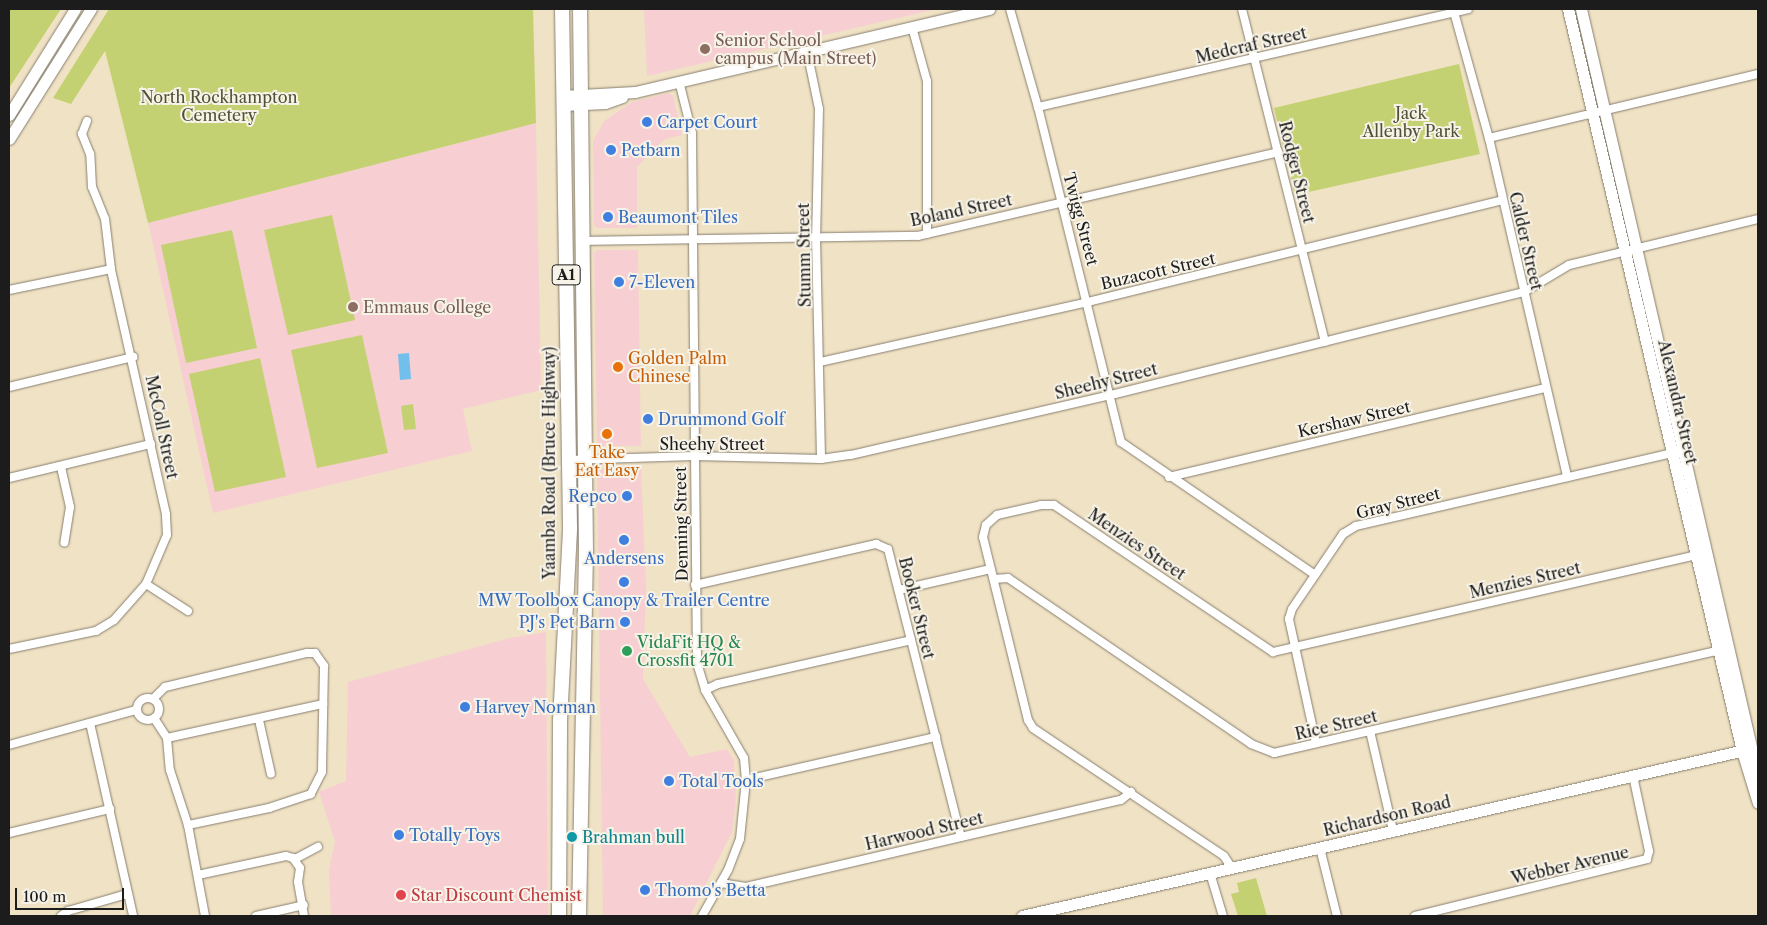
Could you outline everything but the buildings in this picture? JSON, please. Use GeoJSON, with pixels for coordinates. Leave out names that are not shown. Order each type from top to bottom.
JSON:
{"type":"FeatureCollection","features":[{"type":"Feature","properties":{"kind":"highway","name":"Yaamba Road (Bruce Highway)"},"geometry":{"type":"LineString","coordinates":[[559,916],[560,721],[570,528],[562,9]]}},
{"type":"Feature","properties":{"kind":"highway","name":"Yaamba Road (Bruce Highway)"},"geometry":{"type":"LineString","coordinates":[[580,9],[585,459],[580,916]]}},
{"type":"Feature","properties":{"kind":"main road"},"geometry":{"type":"LineString","coordinates":[[9,115],[75,9]]}},
{"type":"Feature","properties":{"kind":"main road"},"geometry":{"type":"LineString","coordinates":[[9,139],[90,9]]}},
{"type":"Feature","properties":{"kind":"main road"},"geometry":{"type":"LineString","coordinates":[[563,100],[582,100],[635,92],[989,9]]}},
{"type":"Feature","properties":{"kind":"main road","name":"Alexandra Street"},"geometry":{"type":"LineString","coordinates":[[1568,9],[1631,250],[1724,648],[1758,777]]}},
{"type":"Feature","properties":{"kind":"main road","name":"Alexandra Street"},"geometry":{"type":"LineString","coordinates":[[1581,9],[1605,110],[1631,250]]}},
{"type":"Feature","properties":{"kind":"main road","name":"Alexandra Street"},"geometry":{"type":"LineString","coordinates":[[1751,749],[1758,803]]}},
{"type":"Feature","properties":{"kind":"main road","name":"Richardson Road"},"geometry":{"type":"LineString","coordinates":[[1022,916],[1751,749]]}},
{"type":"Feature","properties":{"kind":"street","name":"Twigg Street"},"geometry":{"type":"LineString","coordinates":[[1010,9],[1038,107],[1088,302],[1107,396],[1121,442],[1169,477],[1315,575]]}},
{"type":"Feature","properties":{"kind":"street","name":"Rodger Street"},"geometry":{"type":"LineString","coordinates":[[1242,9],[1324,342]]}},
{"type":"Feature","properties":{"kind":"street","name":"Medcraf Street"},"geometry":{"type":"LineString","coordinates":[[1038,107],[1468,9]]}},
{"type":"Feature","properties":{"kind":"street","name":"Calder Street"},"geometry":{"type":"LineString","coordinates":[[1454,12],[1489,138],[1567,477]]}},
{"type":"Feature","properties":{"kind":"street"},"geometry":{"type":"LineString","coordinates":[[912,27],[927,82],[927,234]]}},
{"type":"Feature","properties":{"kind":"street","name":"Stumm Street"},"geometry":{"type":"LineString","coordinates":[[807,51],[819,109],[816,237],[821,459]]}},
{"type":"Feature","properties":{"kind":"street"},"geometry":{"type":"LineString","coordinates":[[1489,138],[1758,74]]}},
{"type":"Feature","properties":{"kind":"street","name":"Denning Street"},"geometry":{"type":"LineString","coordinates":[[679,81],[692,133],[691,239],[697,664],[705,690],[744,758],[746,780],[740,839],[721,883],[702,916]]}},
{"type":"Feature","properties":{"kind":"street","name":"McColl Street"},"geometry":{"type":"LineString","coordinates":[[9,649],[96,631],[114,620],[146,584],[167,535],[166,514],[111,269],[105,219],[91,190],[90,154],[82,134],[87,121]]}},
{"type":"Feature","properties":{"kind":"street","name":"Boland Street"},"geometry":{"type":"LineString","coordinates":[[582,241],[927,234],[1278,152]]}},
{"type":"Feature","properties":{"kind":"street","name":"Buzacott Street"},"geometry":{"type":"LineString","coordinates":[[820,362],[1088,302],[1302,251],[1502,200]]}},
{"type":"Feature","properties":{"kind":"street","name":"Sheehy Street"},"geometry":{"type":"LineString","coordinates":[[568,460],[694,456],[821,459],[851,456],[1107,396],[1524,292],[1569,265],[1758,219]]}},
{"type":"Feature","properties":{"kind":"street"},"geometry":{"type":"LineString","coordinates":[[9,290],[111,269]]}},
{"type":"Feature","properties":{"kind":"street"},"geometry":{"type":"LineString","coordinates":[[9,387],[132,357]]}},
{"type":"Feature","properties":{"kind":"street","name":"Kershaw Street"},"geometry":{"type":"LineString","coordinates":[[1169,477],[1545,388]]}},
{"type":"Feature","properties":{"kind":"street"},"geometry":{"type":"LineString","coordinates":[[9,478],[151,444]]}},
{"type":"Feature","properties":{"kind":"street","name":"Gray Street"},"geometry":{"type":"LineString","coordinates":[[1316,743],[1289,615],[1315,575],[1350,529],[1678,451]]}},
{"type":"Feature","properties":{"kind":"street"},"geometry":{"type":"LineString","coordinates":[[61,467],[70,507],[64,543]]}},
{"type":"Feature","properties":{"kind":"street","name":"Menzies Street"},"geometry":{"type":"LineString","coordinates":[[1232,868],[1224,856],[1033,728],[1028,720],[983,537],[991,520],[1041,505],[1054,505],[1266,648],[1279,651],[1702,553]]}},
{"type":"Feature","properties":{"kind":"street","name":"Booker Street"},"geometry":{"type":"LineString","coordinates":[[695,584],[876,544],[888,549],[961,837]]}},
{"type":"Feature","properties":{"kind":"street"},"geometry":{"type":"LineString","coordinates":[[899,590],[991,569]]}},
{"type":"Feature","properties":{"kind":"street","name":"Rice Street"},"geometry":{"type":"LineString","coordinates":[[994,579],[1008,578],[1258,748],[1274,753],[1724,648]]}},
{"type":"Feature","properties":{"kind":"street"},"geometry":{"type":"LineString","coordinates":[[146,584],[188,612]]}},
{"type":"Feature","properties":{"kind":"street"},"geometry":{"type":"LineString","coordinates":[[705,690],[718,684],[911,640]]}},
{"type":"Feature","properties":{"kind":"street"},"geometry":{"type":"LineString","coordinates":[[136,710],[140,700],[154,699],[165,687],[315,653],[324,666],[322,772],[311,794],[269,808],[188,825]]}},
{"type":"Feature","properties":{"kind":"street"},"geometry":{"type":"LineString","coordinates":[[154,699],[159,708],[154,718]]}},
{"type":"Feature","properties":{"kind":"street"},"geometry":{"type":"LineString","coordinates":[[167,738],[259,720],[323,704]]}},
{"type":"Feature","properties":{"kind":"street"},"geometry":{"type":"LineString","coordinates":[[136,710],[143,719],[154,718]]}},
{"type":"Feature","properties":{"kind":"street"},"geometry":{"type":"LineString","coordinates":[[9,745],[136,710]]}},
{"type":"Feature","properties":{"kind":"street"},"geometry":{"type":"LineString","coordinates":[[154,718],[167,738],[170,770],[188,825],[205,916]]}},
{"type":"Feature","properties":{"kind":"street"},"geometry":{"type":"LineString","coordinates":[[259,720],[271,774]]}},
{"type":"Feature","properties":{"kind":"street"},"geometry":{"type":"LineString","coordinates":[[90,723],[133,916]]}},
{"type":"Feature","properties":{"kind":"street"},"geometry":{"type":"LineString","coordinates":[[1370,731],[1393,831]]}},
{"type":"Feature","properties":{"kind":"street"},"geometry":{"type":"LineString","coordinates":[[746,780],[936,737]]}},
{"type":"Feature","properties":{"kind":"street","name":"Webber Avenue"},"geometry":{"type":"LineString","coordinates":[[1415,916],[1647,859],[1649,851],[1633,776]]}},
{"type":"Feature","properties":{"kind":"street","name":"Harwood Street"},"geometry":{"type":"LineString","coordinates":[[721,883],[746,887],[1121,800],[1130,792]]}},
{"type":"Feature","properties":{"kind":"street"},"geometry":{"type":"LineString","coordinates":[[9,833],[110,809]]}},
{"type":"Feature","properties":{"kind":"street"},"geometry":{"type":"LineString","coordinates":[[295,859],[318,847]]}},
{"type":"Feature","properties":{"kind":"street"},"geometry":{"type":"LineString","coordinates":[[1320,848],[1337,916]]}},
{"type":"Feature","properties":{"kind":"street"},"geometry":{"type":"LineString","coordinates":[[198,875],[286,856],[295,859],[300,868],[298,882],[304,905],[304,916]]}},
{"type":"Feature","properties":{"kind":"street"},"geometry":{"type":"LineString","coordinates":[[1210,873],[1223,916]]}},
{"type":"Feature","properties":{"kind":"street"},"geometry":{"type":"LineString","coordinates":[[61,916],[68,910],[127,894]]}},
{"type":"Feature","properties":{"kind":"street"},"geometry":{"type":"LineString","coordinates":[[256,916],[304,905]]}},
{"type":"Feature","properties":{"kind":"shaded area","name":"Senior School campus (Main Street)"},"geometry":{"type":"Polygon","coordinates":[[[644,9],[937,9],[647,76],[644,9]]]}},
{"type":"Feature","properties":{"kind":"shaded area"},"geometry":{"type":"Polygon","coordinates":[[[669,93],[673,96],[682,135],[665,139],[637,167],[637,228],[597,228],[594,225],[593,141],[604,121],[632,102],[669,93]]]}},
{"type":"Feature","properties":{"kind":"shaded area","name":"Emmaus College"},"geometry":{"type":"Polygon","coordinates":[[[536,123],[541,390],[463,409],[472,451],[213,513],[148,223],[536,123]]]}},
{"type":"Feature","properties":{"kind":"shaded area"},"geometry":{"type":"Polygon","coordinates":[[[597,250],[638,250],[641,446],[597,446],[594,253],[597,250]]]}},
{"type":"Feature","properties":{"kind":"shaded area"},"geometry":{"type":"Polygon","coordinates":[[[600,468],[641,468],[646,586],[643,679],[690,757],[727,749],[734,760],[736,800],[732,832],[690,916],[603,916],[597,471],[600,468]]]}},
{"type":"Feature","properties":{"kind":"shaded area"},"geometry":{"type":"Polygon","coordinates":[[[546,632],[548,916],[331,916],[329,869],[335,842],[319,792],[346,781],[348,682],[510,638],[546,632]]]}},
{"type":"Feature","properties":{"kind":"green space"},"geometry":{"type":"Polygon","coordinates":[[[9,9],[61,9],[9,88],[9,9]]]}},
{"type":"Feature","properties":{"kind":"green space","name":"North Rockhampton Cemetery"},"geometry":{"type":"Polygon","coordinates":[[[109,9],[533,9],[536,123],[148,223],[105,51],[71,104],[53,98],[109,9]]]}},
{"type":"Feature","properties":{"kind":"green space","name":"Jack Allenby Park"},"geometry":{"type":"Polygon","coordinates":[[[1459,64],[1480,154],[1295,195],[1274,108],[1459,64]]]}},
{"type":"Feature","properties":{"kind":"green space"},"geometry":{"type":"Polygon","coordinates":[[[332,215],[355,320],[288,335],[264,230],[332,215]]]}},
{"type":"Feature","properties":{"kind":"green space"},"geometry":{"type":"Polygon","coordinates":[[[232,230],[257,348],[186,363],[161,245],[232,230]]]}},
{"type":"Feature","properties":{"kind":"green space"},"geometry":{"type":"Polygon","coordinates":[[[362,335],[388,453],[317,468],[291,350],[362,335]]]}},
{"type":"Feature","properties":{"kind":"green space"},"geometry":{"type":"Polygon","coordinates":[[[260,358],[286,477],[215,492],[189,374],[260,358]]]}},
{"type":"Feature","properties":{"kind":"green space"},"geometry":{"type":"Polygon","coordinates":[[[413,404],[416,429],[404,430],[401,406],[413,404]]]}},
{"type":"Feature","properties":{"kind":"green space"},"geometry":{"type":"Polygon","coordinates":[[[1256,878],[1267,916],[1238,916],[1231,894],[1239,892],[1237,883],[1256,878]]]}},
{"type":"Feature","properties":{"kind":"water"},"geometry":{"type":"Polygon","coordinates":[[[409,353],[411,379],[400,380],[398,354],[409,353]]]}},
{"type":"Feature","properties":{"kind":"place","name":"Senior School campus (Main Street)"},"geometry":{"type":"Point","coordinates":[705,49]}},
{"type":"Feature","properties":{"kind":"place","name":"Carpet Court"},"geometry":{"type":"Point","coordinates":[647,122]}},
{"type":"Feature","properties":{"kind":"place","name":"Petbarn"},"geometry":{"type":"Point","coordinates":[611,150]}},
{"type":"Feature","properties":{"kind":"place","name":"Beaumont Tiles"},"geometry":{"type":"Point","coordinates":[608,217]}},
{"type":"Feature","properties":{"kind":"place","name":"7-Eleven"},"geometry":{"type":"Point","coordinates":[619,282]}},
{"type":"Feature","properties":{"kind":"place","name":"Emmaus College"},"geometry":{"type":"Point","coordinates":[353,307]}},
{"type":"Feature","properties":{"kind":"place","name":"Golden Palm Chinese"},"geometry":{"type":"Point","coordinates":[618,367]}},
{"type":"Feature","properties":{"kind":"place","name":"Drummond Golf"},"geometry":{"type":"Point","coordinates":[648,419]}},
{"type":"Feature","properties":{"kind":"place","name":"Take Eat Easy"},"geometry":{"type":"Point","coordinates":[607,434]}},
{"type":"Feature","properties":{"kind":"place","name":"Repco"},"geometry":{"type":"Point","coordinates":[627,496]}},
{"type":"Feature","properties":{"kind":"place","name":"Andersens"},"geometry":{"type":"Point","coordinates":[624,540]}},
{"type":"Feature","properties":{"kind":"place","name":"MW Toolbox Canopy & Trailer Centre"},"geometry":{"type":"Point","coordinates":[624,582]}},
{"type":"Feature","properties":{"kind":"place","name":"PJ's Pet Barn"},"geometry":{"type":"Point","coordinates":[625,622]}},
{"type":"Feature","properties":{"kind":"place","name":"VidaFit HQ & Crossfit 4701"},"geometry":{"type":"Point","coordinates":[627,651]}},
{"type":"Feature","properties":{"kind":"place","name":"Harvey Norman"},"geometry":{"type":"Point","coordinates":[465,707]}},
{"type":"Feature","properties":{"kind":"place","name":"Total Tools"},"geometry":{"type":"Point","coordinates":[669,781]}},
{"type":"Feature","properties":{"kind":"place","name":"Totally Toys"},"geometry":{"type":"Point","coordinates":[399,835]}},
{"type":"Feature","properties":{"kind":"place","name":"Brahman bull"},"geometry":{"type":"Point","coordinates":[572,837]}},
{"type":"Feature","properties":{"kind":"place","name":"Thomo's Betta"},"geometry":{"type":"Point","coordinates":[645,890]}},
{"type":"Feature","properties":{"kind":"place","name":"Star Discount Chemist"},"geometry":{"type":"Point","coordinates":[401,895]}}]}
